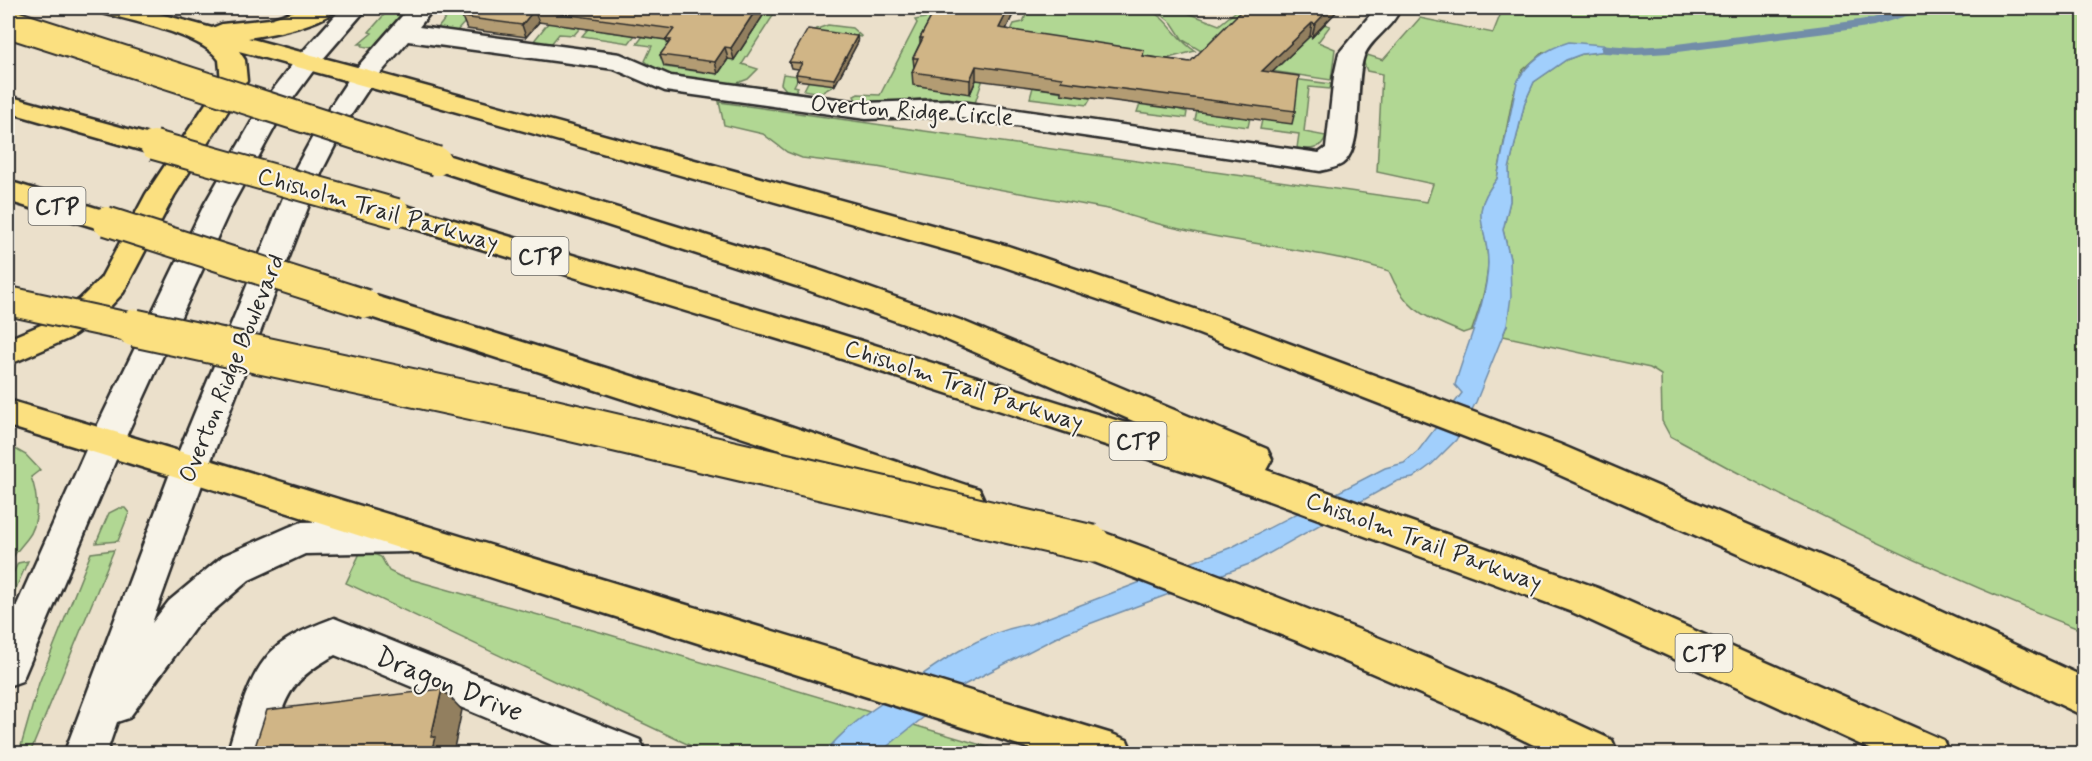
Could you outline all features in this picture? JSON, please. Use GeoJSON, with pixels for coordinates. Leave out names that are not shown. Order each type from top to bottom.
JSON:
{"type":"FeatureCollection","features":[{"type":"Feature","properties":{"kind":"main road"},"geometry":{"type":"LineString","coordinates":[[112,8],[1008,257],[1210,326],[1547,454],[1825,575],[2085,697]]}},
{"type":"Feature","properties":{"kind":"main road"},"geometry":{"type":"LineString","coordinates":[[187,29],[234,32],[268,27],[324,8]]}},
{"type":"Feature","properties":{"kind":"main road"},"geometry":{"type":"LineString","coordinates":[[8,23],[807,278],[949,328],[1585,600]]}},
{"type":"Feature","properties":{"kind":"main road"},"geometry":{"type":"LineString","coordinates":[[8,352],[59,330],[91,307],[112,285],[160,194],[234,81],[236,66],[228,51],[187,29]]}},
{"type":"Feature","properties":{"kind":"main road","name":"Chisholm Trail Parkway"},"geometry":{"type":"LineString","coordinates":[[8,104],[396,213],[684,299],[951,380],[1212,465],[1585,600],[1928,753]]}},
{"type":"Feature","properties":{"kind":"main road","name":"CTP"},"geometry":{"type":"LineString","coordinates":[[8,191],[763,430],[1092,544],[1316,630],[1507,711],[1597,753]]}},
{"type":"Feature","properties":{"kind":"main road"},"geometry":{"type":"LineString","coordinates":[[8,301],[540,415],[1092,544]]}},
{"type":"Feature","properties":{"kind":"main road"},"geometry":{"type":"LineString","coordinates":[[8,413],[415,536],[531,574],[1112,753]]}},
{"type":"Feature","properties":{"kind":"street"},"geometry":{"type":"LineString","coordinates":[[8,668],[106,443],[218,205],[271,110],[307,62],[355,8]]}},
{"type":"Feature","properties":{"kind":"street","name":"Overton Ridge Boulevard"},"geometry":{"type":"LineString","coordinates":[[89,744],[190,468],[308,171],[336,118],[363,77],[422,8]]}},
{"type":"Feature","properties":{"kind":"street","name":"Overton Ridge Circle"},"geometry":{"type":"LineString","coordinates":[[400,32],[620,62],[664,83],[866,111],[896,112],[935,107],[958,109],[1320,162],[1330,160],[1340,148],[1347,76],[1352,53],[1386,14],[1388,8]]}},
{"type":"Feature","properties":{"kind":"street"},"geometry":{"type":"LineString","coordinates":[[89,744],[183,613],[236,568],[302,538],[415,536]]}},
{"type":"Feature","properties":{"kind":"street","name":"Dragon Drive"},"geometry":{"type":"LineString","coordinates":[[248,753],[280,671],[312,647],[334,636],[625,753]]}},
{"type":"Feature","properties":{"kind":"green space"},"geometry":{"type":"Polygon","coordinates":[[[390,8],[407,8],[372,48],[359,44],[372,33],[369,32],[390,8]]]}},
{"type":"Feature","properties":{"kind":"green space"},"geometry":{"type":"Polygon","coordinates":[[[454,8],[477,9],[456,32],[437,29],[454,8]]]}},
{"type":"Feature","properties":{"kind":"green space"},"geometry":{"type":"Polygon","coordinates":[[[766,8],[778,8],[742,64],[758,69],[748,79],[735,84],[663,74],[645,61],[652,46],[637,44],[643,36],[669,40],[665,67],[718,74],[728,59],[734,59],[741,38],[748,39],[752,32],[746,31],[766,8]]]}},
{"type":"Feature","properties":{"kind":"green space"},"geometry":{"type":"Polygon","coordinates":[[[1029,8],[1146,8],[1161,17],[1182,41],[1195,51],[1150,63],[1008,37],[1014,24],[1023,22],[1029,8]]]}},
{"type":"Feature","properties":{"kind":"green space"},"geometry":{"type":"Polygon","coordinates":[[[1153,8],[1175,8],[1219,25],[1240,8],[1245,8],[1207,45],[1206,54],[1183,40],[1172,23],[1153,8]]]}},
{"type":"Feature","properties":{"kind":"green space"},"geometry":{"type":"Polygon","coordinates":[[[1484,8],[2084,8],[2084,631],[1978,588],[1874,541],[1670,436],[1662,421],[1661,375],[1650,368],[1503,336],[1507,325],[1510,259],[1503,230],[1510,201],[1509,169],[1525,102],[1534,82],[1566,60],[1582,54],[1616,50],[1543,52],[1523,70],[1513,95],[1497,179],[1488,191],[1481,211],[1488,263],[1485,289],[1472,330],[1463,333],[1418,311],[1402,296],[1389,271],[1334,257],[1174,228],[1113,210],[877,167],[802,158],[787,152],[763,134],[724,125],[719,102],[1427,202],[1433,184],[1377,172],[1382,74],[1367,71],[1363,61],[1364,54],[1383,60],[1420,18],[1493,33],[1501,13],[1484,8]]]}},
{"type":"Feature","properties":{"kind":"green space"},"geometry":{"type":"Polygon","coordinates":[[[940,15],[970,94],[976,80],[983,79],[975,103],[930,98],[880,103],[856,100],[854,96],[858,94],[880,95],[917,23],[915,20],[940,15]]]}},
{"type":"Feature","properties":{"kind":"green space"},"geometry":{"type":"Polygon","coordinates":[[[553,17],[555,24],[580,28],[574,35],[559,34],[551,44],[533,42],[553,17]]]}},
{"type":"Feature","properties":{"kind":"green space"},"geometry":{"type":"Polygon","coordinates":[[[1324,24],[1330,26],[1318,42],[1335,49],[1331,80],[1258,69],[1310,36],[1312,37],[1324,24]]]}},
{"type":"Feature","properties":{"kind":"green space"},"geometry":{"type":"Polygon","coordinates":[[[828,25],[852,28],[861,36],[842,35],[835,85],[821,93],[804,90],[809,80],[798,78],[794,86],[798,87],[795,92],[786,90],[781,84],[783,74],[806,77],[811,31],[828,25]]]}},
{"type":"Feature","properties":{"kind":"green space"},"geometry":{"type":"Polygon","coordinates":[[[588,29],[635,35],[629,43],[582,36],[588,29]]]}},
{"type":"Feature","properties":{"kind":"green space"},"geometry":{"type":"Polygon","coordinates":[[[1293,79],[1331,84],[1330,89],[1309,87],[1304,132],[1326,136],[1324,141],[1315,148],[1297,148],[1299,134],[1260,129],[1262,120],[1293,79]]]}},
{"type":"Feature","properties":{"kind":"green space"},"geometry":{"type":"Polygon","coordinates":[[[1033,87],[1091,98],[1087,105],[1030,98],[1033,87]]]}},
{"type":"Feature","properties":{"kind":"green space"},"geometry":{"type":"Polygon","coordinates":[[[1142,98],[1187,112],[1186,118],[1137,112],[1142,98]]]}},
{"type":"Feature","properties":{"kind":"green space"},"geometry":{"type":"Polygon","coordinates":[[[1197,111],[1250,118],[1248,127],[1195,120],[1197,111]]]}},
{"type":"Feature","properties":{"kind":"green space"},"geometry":{"type":"Polygon","coordinates":[[[8,445],[26,455],[40,470],[31,477],[36,501],[34,526],[8,566],[8,445]]]}},
{"type":"Feature","properties":{"kind":"green space"},"geometry":{"type":"Polygon","coordinates":[[[125,508],[129,513],[118,541],[96,543],[109,513],[125,508]]]}},
{"type":"Feature","properties":{"kind":"green space"},"geometry":{"type":"Polygon","coordinates":[[[362,549],[381,557],[389,571],[399,576],[607,634],[1008,753],[706,753],[346,583],[362,549]]]}},
{"type":"Feature","properties":{"kind":"green space"},"geometry":{"type":"Polygon","coordinates":[[[114,550],[30,753],[19,753],[39,683],[91,553],[114,550]]]}},
{"type":"Feature","properties":{"kind":"green space"},"geometry":{"type":"Polygon","coordinates":[[[28,561],[8,606],[8,584],[18,563],[28,561]]]}},
{"type":"Feature","properties":{"kind":"water"},"geometry":{"type":"Polygon","coordinates":[[[1569,42],[1613,46],[1616,50],[1582,54],[1566,60],[1534,82],[1525,102],[1509,169],[1510,201],[1503,230],[1510,259],[1511,296],[1507,325],[1476,402],[1456,440],[1432,464],[1413,478],[1397,481],[1252,563],[1065,633],[964,685],[879,753],[824,754],[847,729],[958,651],[993,634],[1031,624],[1232,547],[1385,468],[1404,463],[1418,451],[1462,393],[1455,385],[1480,309],[1487,278],[1487,250],[1481,212],[1483,202],[1497,179],[1517,82],[1538,57],[1569,42]]]}},
{"type":"Feature","properties":{"kind":"building"},"geometry":{"type":"Polygon","coordinates":[[[472,8],[757,8],[731,48],[725,47],[715,62],[660,55],[671,40],[666,40],[674,29],[534,10],[522,25],[462,17],[472,8]]]}},
{"type":"Feature","properties":{"kind":"building"},"geometry":{"type":"Polygon","coordinates":[[[936,8],[1009,8],[999,28],[1144,50],[1143,56],[1190,62],[1244,8],[1330,8],[1262,71],[1299,76],[1295,111],[1061,81],[1062,78],[976,66],[970,80],[912,72],[918,58],[913,58],[923,38],[920,38],[936,8]]]}},
{"type":"Feature","properties":{"kind":"building"},"geometry":{"type":"Polygon","coordinates":[[[808,29],[857,36],[834,79],[796,74],[802,63],[789,62],[808,29]]]}},
{"type":"Feature","properties":{"kind":"building"},"geometry":{"type":"Polygon","coordinates":[[[442,689],[431,737],[435,737],[431,753],[253,753],[267,710],[442,689]]]}},
{"type":"Feature","properties":{"kind":"waterway"},"geometry":{"type":"LineString","coordinates":[[1605,49],[1636,51],[1669,49],[1826,29],[1873,22],[1919,8]]}}]}
